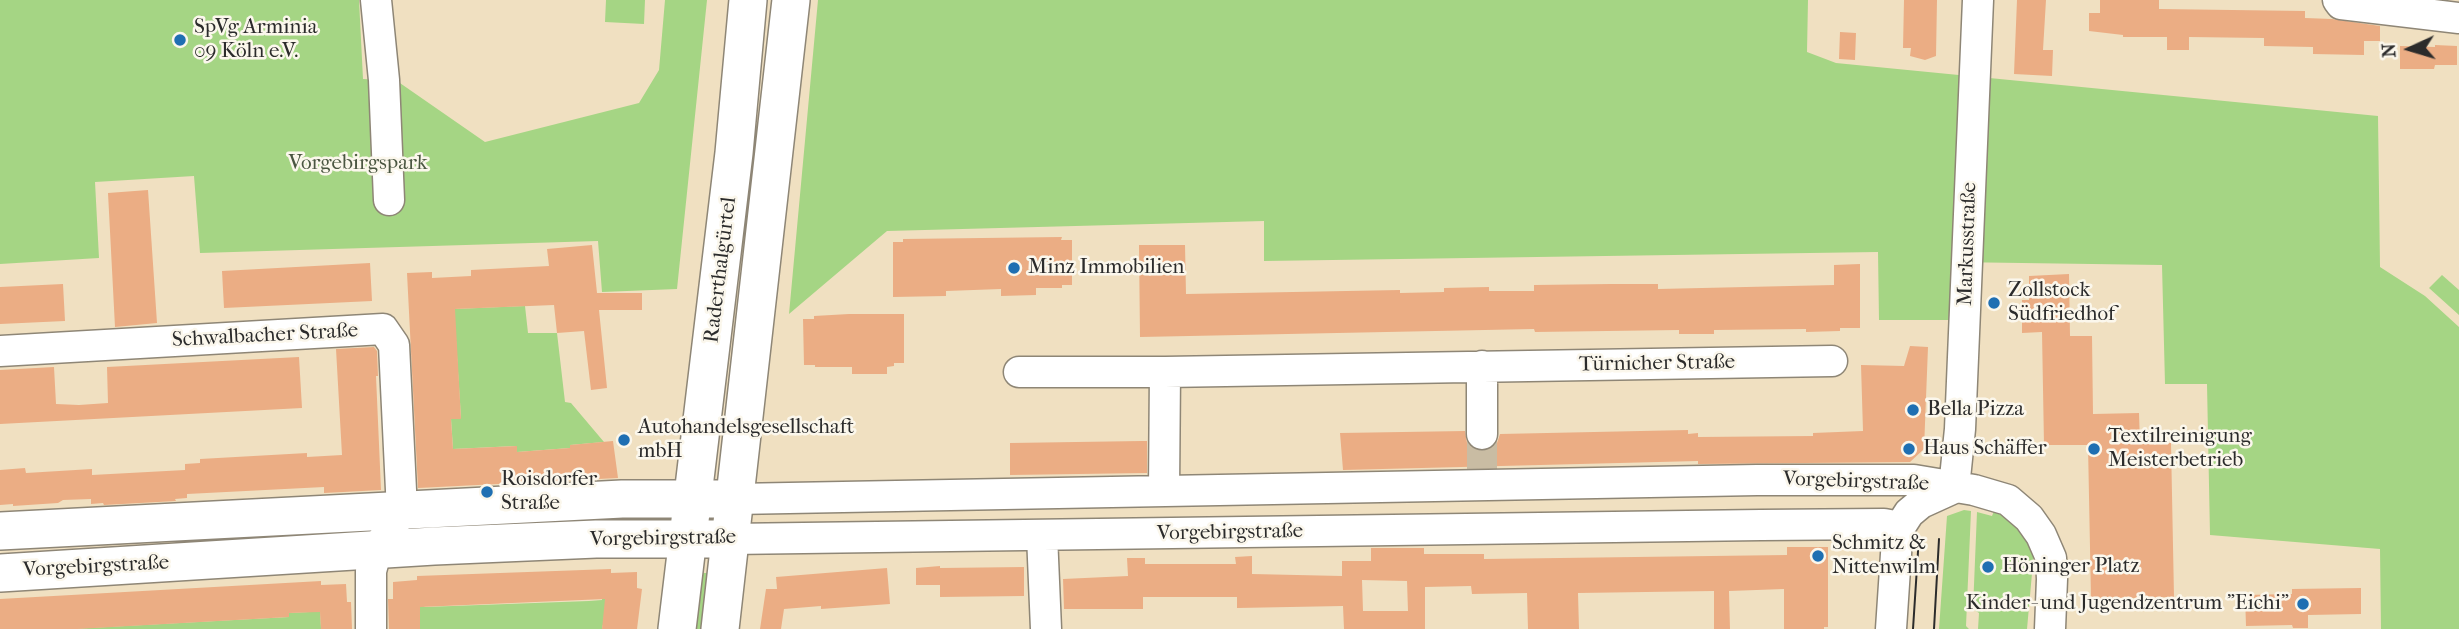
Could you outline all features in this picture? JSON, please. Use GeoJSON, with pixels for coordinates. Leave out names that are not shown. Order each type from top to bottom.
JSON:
{"type":"FeatureCollection","features":[{"type":"Feature","properties":{"kind":"main road","name":"Raderthalgürtel"},"geometry":{"type":"LineString","coordinates":[[720,629],[791,0]]}},
{"type":"Feature","properties":{"kind":"main road","name":"Raderthalgürtel"},"geometry":{"type":"LineString","coordinates":[[677,629],[731,180],[746,17]]}},
{"type":"Feature","properties":{"kind":"main road"},"geometry":{"type":"LineString","coordinates":[[746,17],[786,55]]}},
{"type":"Feature","properties":{"kind":"main road","name":"Vorgebirgstraße"},"geometry":{"type":"LineString","coordinates":[[0,531],[622,499],[735,499]]}},
{"type":"Feature","properties":{"kind":"main road","name":"Vorgebirgstraße"},"geometry":{"type":"LineString","coordinates":[[0,573],[377,549],[596,540],[730,539]]}},
{"type":"Feature","properties":{"kind":"street"},"geometry":{"type":"LineString","coordinates":[[376,0],[384,80],[389,200]]}},
{"type":"Feature","properties":{"kind":"street","name":"Markusstraße"},"geometry":{"type":"LineString","coordinates":[[1954,488],[1960,429],[1978,0]]}},
{"type":"Feature","properties":{"kind":"street"},"geometry":{"type":"LineString","coordinates":[[2338,0],[2341,4],[2459,18]]}},
{"type":"Feature","properties":{"kind":"street","name":"Schwalbacher Straße"},"geometry":{"type":"LineString","coordinates":[[0,351],[383,328],[394,345],[402,511]]}},
{"type":"Feature","properties":{"kind":"street","name":"Türnicher Straße"},"geometry":{"type":"LineString","coordinates":[[1019,372],[1832,361]]}},
{"type":"Feature","properties":{"kind":"street"},"geometry":{"type":"LineString","coordinates":[[1482,366],[1482,434]]}},
{"type":"Feature","properties":{"kind":"street"},"geometry":{"type":"LineString","coordinates":[[1164,491],[1165,372]]}},
{"type":"Feature","properties":{"kind":"street","name":"Vorgebirgstraße"},"geometry":{"type":"LineString","coordinates":[[735,499],[1323,488],[1482,477],[1914,480],[1954,488]]}},
{"type":"Feature","properties":{"kind":"street","name":"Vorgebirgstraße"},"geometry":{"type":"LineString","coordinates":[[1757,480],[1772,487],[1780,502],[1776,516],[1761,525]]}},
{"type":"Feature","properties":{"kind":"street","name":"Vorgebirgstraße"},"geometry":{"type":"LineString","coordinates":[[1323,488],[1326,532]]}},
{"type":"Feature","properties":{"kind":"street"},"geometry":{"type":"LineString","coordinates":[[1891,629],[1896,539],[1900,527],[1909,513],[1921,503],[1954,488],[2008,499],[2029,518],[2041,535],[2051,558],[2050,629]]}},
{"type":"Feature","properties":{"kind":"street"},"geometry":{"type":"LineString","coordinates":[[371,629],[371,571],[377,549],[402,511]]}},
{"type":"Feature","properties":{"kind":"street","name":"Vorgebirgstraße"},"geometry":{"type":"LineString","coordinates":[[730,539],[1761,525],[1884,524],[1900,527]]}},
{"type":"Feature","properties":{"kind":"street"},"geometry":{"type":"LineString","coordinates":[[1042,535],[1046,629]]}},
{"type":"Feature","properties":{"kind":"green space","name":"Vorgebirgspark"},"geometry":{"type":"Polygon","coordinates":[[[0,0],[359,0],[363,79],[397,81],[485,142],[639,103],[659,70],[665,0],[707,0],[677,289],[602,292],[598,241],[200,253],[194,176],[95,182],[99,258],[0,264],[0,0]]]}},
{"type":"Feature","properties":{"kind":"green space"},"geometry":{"type":"Polygon","coordinates":[[[606,0],[645,0],[644,24],[605,22],[606,0]]]}},
{"type":"Feature","properties":{"kind":"green space"},"geometry":{"type":"Polygon","coordinates":[[[818,0],[1808,0],[1807,52],[1836,63],[2378,116],[2380,267],[2425,296],[2459,327],[2459,629],[2381,629],[2380,549],[2210,535],[2207,384],[2165,384],[2162,265],[1952,262],[1950,320],[1879,320],[1878,252],[1264,261],[1264,221],[887,231],[789,314],[818,0]]]}},
{"type":"Feature","properties":{"kind":"green space"},"geometry":{"type":"Polygon","coordinates":[[[2442,275],[2459,290],[2459,315],[2429,288],[2442,275]]]}},
{"type":"Feature","properties":{"kind":"green space"},"geometry":{"type":"Polygon","coordinates":[[[525,306],[528,333],[557,333],[565,402],[571,403],[604,442],[517,452],[516,446],[453,449],[451,419],[461,418],[454,309],[525,306]]]}},
{"type":"Feature","properties":{"kind":"green space","name":"Höninger Platz"},"geometry":{"type":"Polygon","coordinates":[[[1996,506],[2021,525],[2034,551],[2027,629],[1978,629],[1979,613],[1973,609],[1977,512],[1992,516],[1996,506]]]}},
{"type":"Feature","properties":{"kind":"green space"},"geometry":{"type":"Polygon","coordinates":[[[1964,510],[1971,511],[1966,626],[1969,629],[1939,629],[1947,516],[1964,510]]]}},
{"type":"Feature","properties":{"kind":"green space"},"geometry":{"type":"Polygon","coordinates":[[[698,573],[711,573],[701,629],[691,629],[698,573]]]}},
{"type":"Feature","properties":{"kind":"green space"},"geometry":{"type":"Polygon","coordinates":[[[602,596],[609,596],[602,629],[420,629],[420,604],[425,607],[589,601],[602,600],[602,596]]]}},
{"type":"Feature","properties":{"kind":"green space"},"geometry":{"type":"Polygon","coordinates":[[[320,607],[321,629],[70,629],[289,617],[289,613],[309,612],[320,607]]]}},
{"type":"Feature","properties":{"kind":"building"},"geometry":{"type":"Polygon","coordinates":[[[1904,0],[1937,0],[1936,56],[1925,60],[1910,56],[1911,48],[1903,48],[1904,0]]]}},
{"type":"Feature","properties":{"kind":"building"},"geometry":{"type":"Polygon","coordinates":[[[2017,0],[2046,0],[2043,50],[2053,50],[2052,76],[2014,74],[2017,0]]]}},
{"type":"Feature","properties":{"kind":"building"},"geometry":{"type":"Polygon","coordinates":[[[2100,0],[2159,0],[2159,9],[2305,11],[2305,18],[2380,26],[2380,41],[2364,41],[2364,55],[2313,54],[2313,47],[2264,46],[2264,38],[2189,37],[2189,50],[2167,50],[2167,37],[2123,37],[2089,31],[2089,13],[2100,13],[2100,0]]]}},
{"type":"Feature","properties":{"kind":"building"},"geometry":{"type":"Polygon","coordinates":[[[1840,32],[1856,33],[1855,60],[1839,59],[1840,32]]]}},
{"type":"Feature","properties":{"kind":"building"},"geometry":{"type":"Polygon","coordinates":[[[2400,46],[2457,46],[2457,65],[2435,65],[2434,69],[2400,69],[2400,46]]]}},
{"type":"Feature","properties":{"kind":"building"},"geometry":{"type":"Polygon","coordinates":[[[148,190],[157,323],[115,327],[108,193],[148,190]]]}},
{"type":"Feature","properties":{"kind":"building"},"geometry":{"type":"Polygon","coordinates":[[[1062,237],[1061,240],[1072,240],[1072,285],[1062,285],[1062,288],[1036,288],[1036,295],[1001,296],[1001,289],[946,291],[946,296],[893,297],[893,242],[903,242],[903,239],[1062,237]]]}},
{"type":"Feature","properties":{"kind":"building"},"geometry":{"type":"Polygon","coordinates":[[[592,245],[597,293],[642,293],[642,310],[599,310],[607,388],[591,390],[584,331],[557,333],[554,305],[455,309],[461,419],[451,419],[453,449],[517,446],[517,452],[613,441],[618,478],[418,488],[407,273],[432,272],[432,278],[471,276],[471,270],[549,266],[547,249],[592,245]]]}},
{"type":"Feature","properties":{"kind":"building"},"geometry":{"type":"Polygon","coordinates":[[[1139,245],[1185,245],[1186,294],[1400,290],[1400,293],[1444,292],[1444,288],[1489,287],[1489,291],[1534,291],[1534,285],[1658,284],[1658,289],[1834,285],[1834,265],[1860,264],[1860,328],[1806,332],[1806,329],[1714,330],[1714,334],[1679,334],[1679,330],[1535,332],[1534,329],[1140,337],[1139,245]]]}},
{"type":"Feature","properties":{"kind":"building"},"geometry":{"type":"Polygon","coordinates":[[[370,263],[372,301],[224,308],[222,271],[370,263]]]}},
{"type":"Feature","properties":{"kind":"building"},"geometry":{"type":"Polygon","coordinates":[[[2069,274],[2070,336],[2092,336],[2093,414],[2139,413],[2140,444],[2171,443],[2174,597],[2091,599],[2088,445],[2044,445],[2042,332],[2022,333],[2022,300],[2029,300],[2029,276],[2069,274]]]}},
{"type":"Feature","properties":{"kind":"building"},"geometry":{"type":"Polygon","coordinates":[[[63,284],[65,321],[0,324],[0,287],[63,284]]]}},
{"type":"Feature","properties":{"kind":"building"},"geometry":{"type":"Polygon","coordinates":[[[849,314],[904,314],[904,363],[894,363],[894,366],[887,367],[887,374],[852,374],[852,367],[804,365],[803,319],[849,314]]]}},
{"type":"Feature","properties":{"kind":"building"},"geometry":{"type":"Polygon","coordinates":[[[1910,346],[1928,347],[1924,449],[1910,462],[1698,464],[1698,461],[1343,470],[1340,433],[1465,431],[1467,443],[1474,449],[1483,451],[1497,443],[1500,434],[1688,430],[1688,434],[1698,433],[1698,437],[1813,436],[1813,433],[1863,431],[1861,365],[1904,366],[1910,346]]]}},
{"type":"Feature","properties":{"kind":"building"},"geometry":{"type":"Polygon","coordinates":[[[374,347],[377,351],[381,490],[324,493],[324,487],[187,494],[187,498],[175,499],[176,501],[104,505],[91,504],[91,499],[0,505],[0,470],[25,468],[26,473],[92,469],[92,475],[185,470],[185,464],[200,463],[200,459],[307,453],[307,457],[342,455],[336,349],[374,347]]]}},
{"type":"Feature","properties":{"kind":"building"},"geometry":{"type":"Polygon","coordinates":[[[299,357],[302,408],[0,424],[0,370],[54,367],[56,404],[79,405],[108,403],[107,367],[299,357]]]}},
{"type":"Feature","properties":{"kind":"building"},"geometry":{"type":"Polygon","coordinates":[[[1147,441],[1147,473],[1010,475],[1010,443],[1147,441]]]}},
{"type":"Feature","properties":{"kind":"building"},"geometry":{"type":"Polygon","coordinates":[[[1787,547],[1828,547],[1828,627],[1784,629],[1784,589],[1729,591],[1730,629],[1714,629],[1714,591],[1578,593],[1579,629],[1528,629],[1527,593],[1472,594],[1471,586],[1425,587],[1425,629],[1344,629],[1343,606],[1237,608],[1237,597],[1143,597],[1143,609],[1064,609],[1063,579],[1128,576],[1127,558],[1145,558],[1145,564],[1236,564],[1235,557],[1252,556],[1252,574],[1342,576],[1342,561],[1371,561],[1371,548],[1424,548],[1424,554],[1484,554],[1484,559],[1787,555],[1787,547]],[[1362,580],[1363,611],[1408,611],[1407,581],[1362,580]]]}},
{"type":"Feature","properties":{"kind":"building"},"geometry":{"type":"Polygon","coordinates":[[[1024,567],[1024,596],[940,597],[940,585],[916,585],[916,568],[1024,567]]]}},
{"type":"Feature","properties":{"kind":"building"},"geometry":{"type":"Polygon","coordinates":[[[887,568],[890,604],[784,609],[781,629],[760,629],[766,589],[777,589],[776,577],[887,568]]]}},
{"type":"Feature","properties":{"kind":"building"},"geometry":{"type":"Polygon","coordinates":[[[611,569],[611,573],[637,572],[637,588],[642,589],[637,629],[602,629],[605,599],[420,607],[420,629],[389,629],[388,599],[393,599],[393,582],[417,580],[417,576],[611,569]]]}},
{"type":"Feature","properties":{"kind":"building"},"geometry":{"type":"Polygon","coordinates":[[[321,581],[321,585],[346,584],[347,602],[351,602],[352,629],[321,629],[320,612],[289,613],[289,617],[77,629],[0,629],[0,599],[321,581]]]}},
{"type":"Feature","properties":{"kind":"building","name":"Kinder- und Jugendzentrum \"Eichi\""},"geometry":{"type":"Polygon","coordinates":[[[2361,588],[2361,614],[2308,615],[2308,628],[2293,628],[2292,625],[2246,626],[2245,595],[2292,594],[2292,589],[2361,588]]]}},
{"type":"Feature","properties":{"kind":"tunnel"},"geometry":{"type":"LineString","coordinates":[[1482,434],[1482,469]]}},
{"type":"Feature","properties":{"kind":"tram line"},"geometry":{"type":"LineString","coordinates":[[1913,629],[1919,536]]}},
{"type":"Feature","properties":{"kind":"tram line"},"geometry":{"type":"LineString","coordinates":[[1934,629],[1939,539]]}},
{"type":"Feature","properties":{"kind":"place","name":"SpVg Arminia 09 Köln e.V."},"geometry":{"type":"Point","coordinates":[180,40]}},
{"type":"Feature","properties":{"kind":"place","name":"Minz Immobilien"},"geometry":{"type":"Point","coordinates":[1014,268]}},
{"type":"Feature","properties":{"kind":"place","name":"Zollstock Südfriedhof"},"geometry":{"type":"Point","coordinates":[1994,303]}},
{"type":"Feature","properties":{"kind":"place","name":"Bella Pizza"},"geometry":{"type":"Point","coordinates":[1913,410]}},
{"type":"Feature","properties":{"kind":"place","name":"Autohandelsgesellschaft mbH"},"geometry":{"type":"Point","coordinates":[624,440]}},
{"type":"Feature","properties":{"kind":"place","name":"Haus Schäffer"},"geometry":{"type":"Point","coordinates":[1909,449]}},
{"type":"Feature","properties":{"kind":"place","name":"Textilreinigung Meisterbetrieb"},"geometry":{"type":"Point","coordinates":[2094,449]}},
{"type":"Feature","properties":{"kind":"place","name":"Roisdorfer Straße"},"geometry":{"type":"Point","coordinates":[487,492]}},
{"type":"Feature","properties":{"kind":"place","name":"Schmitz & Nittenwilm"},"geometry":{"type":"Point","coordinates":[1818,556]}},
{"type":"Feature","properties":{"kind":"place","name":"Höninger Platz"},"geometry":{"type":"Point","coordinates":[1988,567]}},
{"type":"Feature","properties":{"kind":"place","name":"Kinder- und Jugendzentrum \"Eichi\""},"geometry":{"type":"Point","coordinates":[2303,604]}}]}
